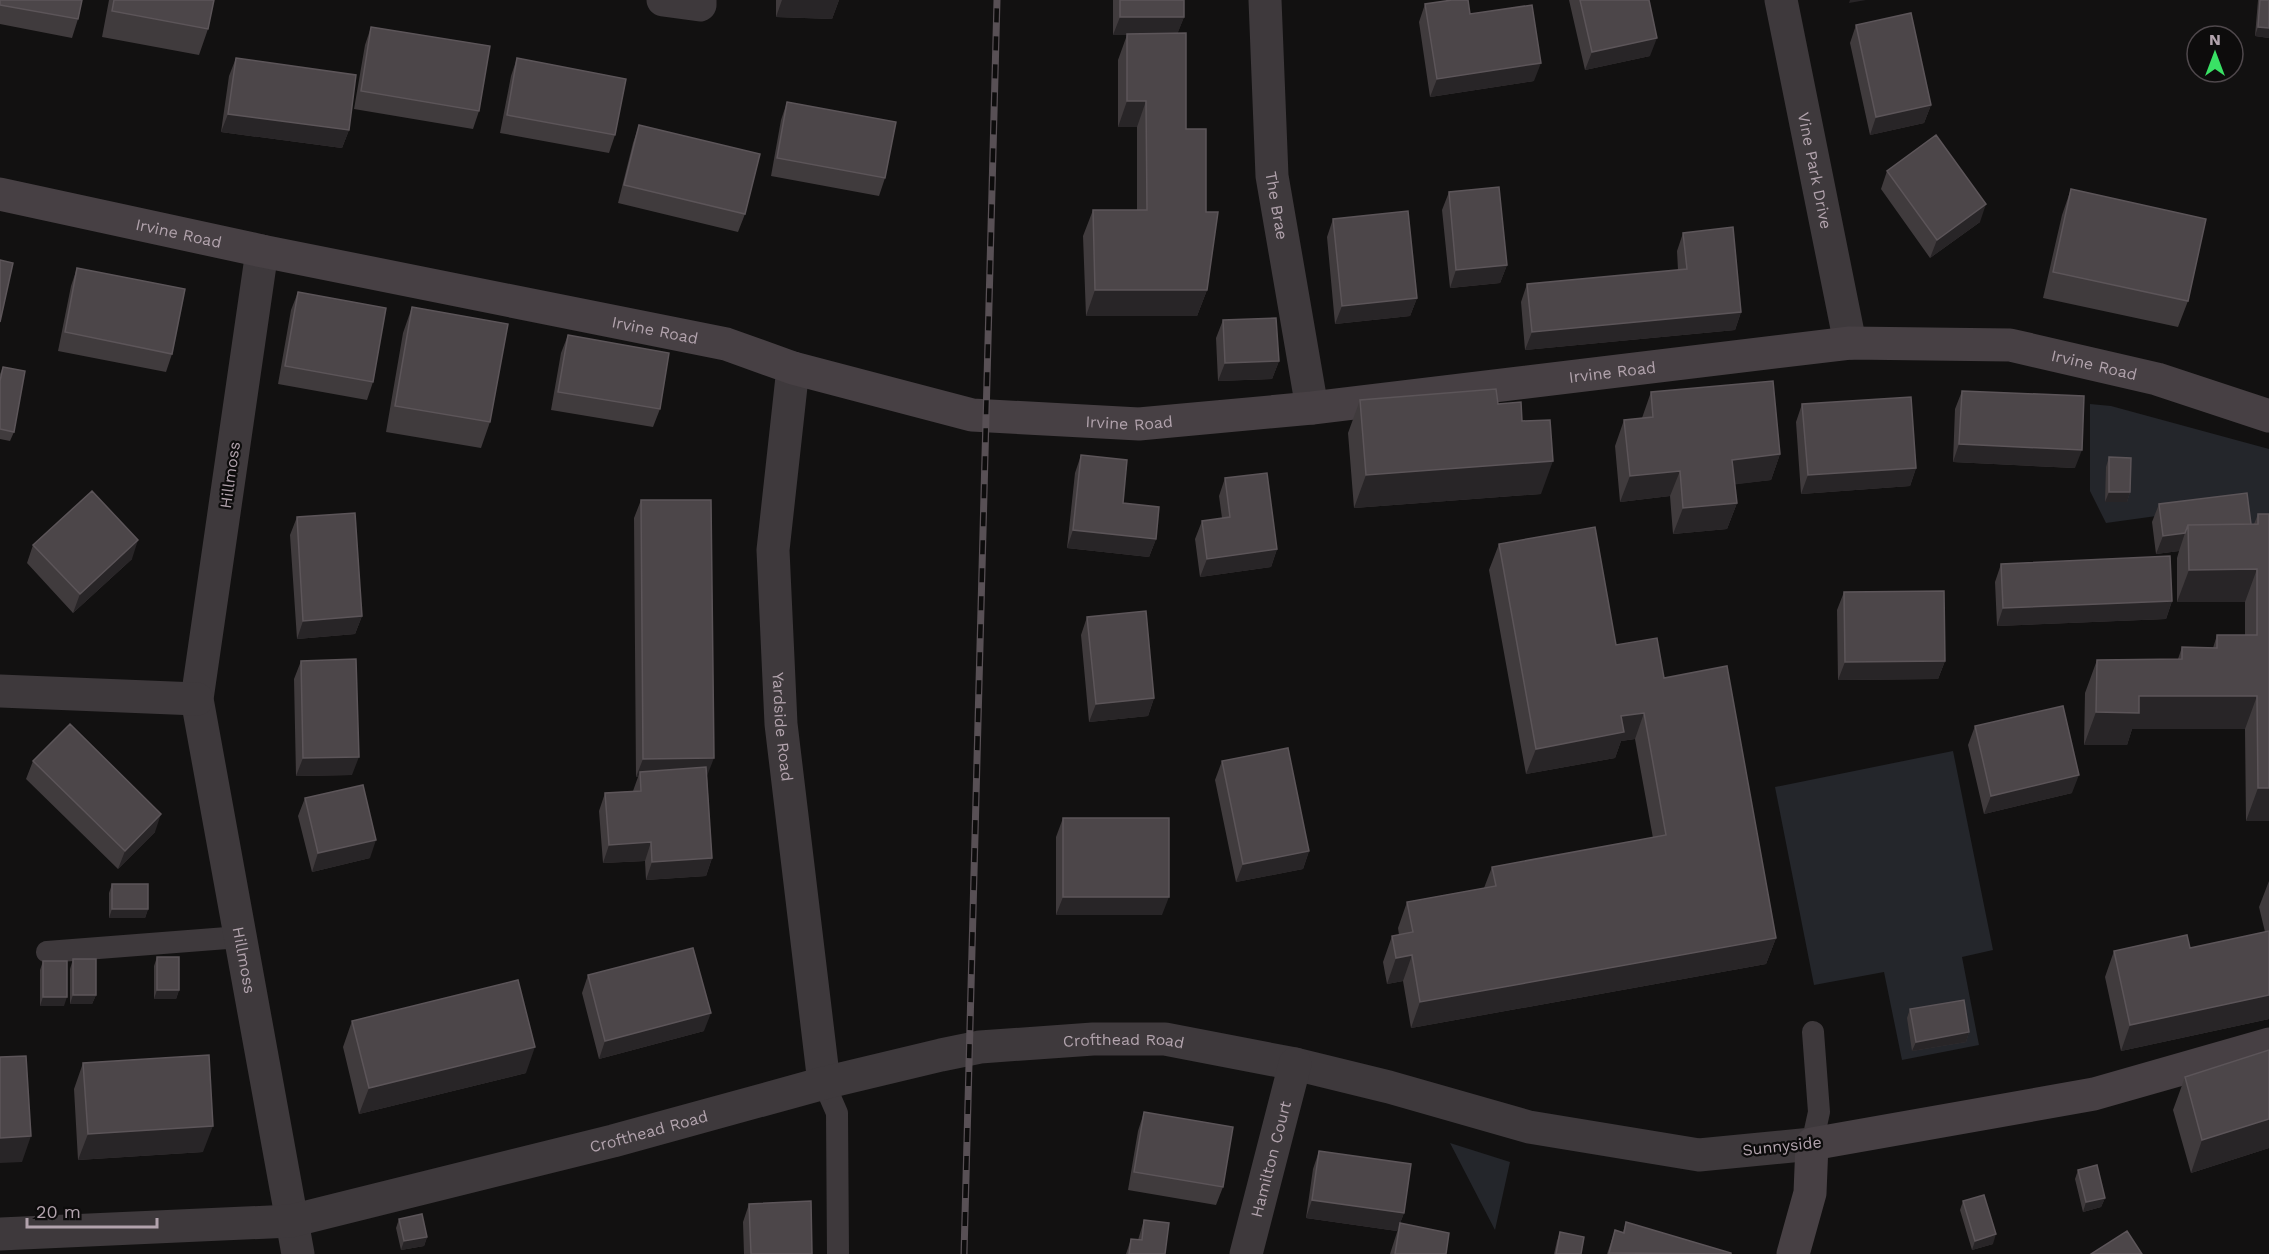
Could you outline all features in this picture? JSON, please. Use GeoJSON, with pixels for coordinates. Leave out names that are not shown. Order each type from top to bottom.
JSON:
{"type":"FeatureCollection","features":[{"type":"Feature","properties":{"kind":"street"},"geometry":{"type":"LineString","coordinates":[[663,0],[700,5],[700,0]]}},
{"type":"Feature","properties":{"kind":"street","name":"The Brae"},"geometry":{"type":"LineString","coordinates":[[1265,0],[1272,176],[1312,408]]}},
{"type":"Feature","properties":{"kind":"street","name":"Vine Park Drive"},"geometry":{"type":"LineString","coordinates":[[1781,0],[1850,343]]}},
{"type":"Feature","properties":{"kind":"street","name":"Irvine Road"},"geometry":{"type":"LineString","coordinates":[[0,194],[262,251],[726,344],[793,368],[972,415],[1139,424],[1312,408],[1850,343],[2010,345],[2157,379],[2269,416]]}},
{"type":"Feature","properties":{"kind":"street","name":"Hillmoss"},"geometry":{"type":"LineString","coordinates":[[262,251],[197,699],[298,1254]]}},
{"type":"Feature","properties":{"kind":"street","name":"Yardside Road"},"geometry":{"type":"LineString","coordinates":[[793,368],[773,550],[781,724],[824,1083]]}},
{"type":"Feature","properties":{"kind":"street"},"geometry":{"type":"LineString","coordinates":[[0,691],[197,699]]}},
{"type":"Feature","properties":{"kind":"street","name":"Crofthead Road"},"geometry":{"type":"LineString","coordinates":[[0,1234],[291,1221],[613,1141],[824,1083],[980,1047],[1093,1039],[1166,1039],[1295,1064]]}},
{"type":"Feature","properties":{"kind":"street","name":"Sunnyside"},"geometry":{"type":"LineString","coordinates":[[1295,1064],[1389,1087],[1529,1127],[1699,1155],[1812,1144],[2094,1094],[2269,1044]]}},
{"type":"Feature","properties":{"kind":"street","name":"Hamilton Court"},"geometry":{"type":"LineString","coordinates":[[1246,1254],[1295,1064]]}},
{"type":"Feature","properties":{"kind":"street"},"geometry":{"type":"LineString","coordinates":[[1793,1254],[1810,1192],[1812,1144]]}},
{"type":"Feature","properties":{"kind":"lane"},"geometry":{"type":"LineString","coordinates":[[47,952],[240,937]]}},
{"type":"Feature","properties":{"kind":"lane"},"geometry":{"type":"LineString","coordinates":[[1812,1144],[1819,1112],[1813,1032]]}},
{"type":"Feature","properties":{"kind":"lane"},"geometry":{"type":"LineString","coordinates":[[824,1083],[837,1113],[838,1254]]}},
{"type":"Feature","properties":{"kind":"shaded area"},"geometry":{"type":"Polygon","coordinates":[[[2090,404],[2111,406],[2269,449],[2269,532],[2248,532],[2243,504],[2106,523],[2090,491],[2090,404]]]}},
{"type":"Feature","properties":{"kind":"shaded area"},"geometry":{"type":"Polygon","coordinates":[[[1953,751],[1993,950],[1962,957],[1979,1045],[1902,1060],[1884,972],[1814,985],[1775,787],[1953,751]]]}},
{"type":"Feature","properties":{"kind":"shaded area"},"geometry":{"type":"Polygon","coordinates":[[[1450,1143],[1510,1162],[1495,1230],[1450,1143]]]}},
{"type":"Feature","properties":{"kind":"building"},"geometry":{"type":"Polygon","coordinates":[[[0,0],[82,0],[78,19],[0,5],[0,0]]]}},
{"type":"Feature","properties":{"kind":"building"},"geometry":{"type":"Polygon","coordinates":[[[114,0],[214,0],[208,29],[112,11],[114,0]]]}},
{"type":"Feature","properties":{"kind":"building"},"geometry":{"type":"Polygon","coordinates":[[[1120,0],[1184,0],[1184,17],[1120,17],[1120,0]]]}},
{"type":"Feature","properties":{"kind":"building"},"geometry":{"type":"Polygon","coordinates":[[[1468,0],[1470,14],[1532,5],[1541,63],[1437,79],[1425,4],[1468,0]]]}},
{"type":"Feature","properties":{"kind":"building"},"geometry":{"type":"Polygon","coordinates":[[[1580,0],[1649,0],[1657,38],[1592,52],[1580,0]]]}},
{"type":"Feature","properties":{"kind":"building"},"geometry":{"type":"Polygon","coordinates":[[[2260,0],[2269,0],[2269,28],[2258,27],[2260,0]]]}},
{"type":"Feature","properties":{"kind":"building"},"geometry":{"type":"Polygon","coordinates":[[[1911,13],[1931,105],[1876,117],[1856,25],[1911,13]]]}},
{"type":"Feature","properties":{"kind":"building"},"geometry":{"type":"Polygon","coordinates":[[[371,27],[490,46],[479,111],[361,91],[371,27]]]}},
{"type":"Feature","properties":{"kind":"building"},"geometry":{"type":"Polygon","coordinates":[[[1186,33],[1186,129],[1206,129],[1206,212],[1218,212],[1207,290],[1095,290],[1093,210],[1147,210],[1146,101],[1127,101],[1127,34],[1186,33]]]}},
{"type":"Feature","properties":{"kind":"building"},"geometry":{"type":"Polygon","coordinates":[[[236,58],[356,75],[349,130],[228,114],[236,58]]]}},
{"type":"Feature","properties":{"kind":"building"},"geometry":{"type":"Polygon","coordinates":[[[517,58],[626,79],[615,135],[507,115],[517,58]]]}},
{"type":"Feature","properties":{"kind":"building"},"geometry":{"type":"Polygon","coordinates":[[[787,102],[896,122],[885,178],[777,158],[787,102]]]}},
{"type":"Feature","properties":{"kind":"building"},"geometry":{"type":"Polygon","coordinates":[[[639,125],[760,154],[745,214],[624,185],[639,125]]]}},
{"type":"Feature","properties":{"kind":"building"},"geometry":{"type":"Polygon","coordinates":[[[1936,135],[1986,204],[1937,240],[1887,171],[1936,135]]]}},
{"type":"Feature","properties":{"kind":"building"},"geometry":{"type":"Polygon","coordinates":[[[1499,187],[1507,265],[1456,270],[1449,192],[1499,187]]]}},
{"type":"Feature","properties":{"kind":"building"},"geometry":{"type":"Polygon","coordinates":[[[2071,189],[2206,219],[2188,301],[2053,272],[2071,189]]]}},
{"type":"Feature","properties":{"kind":"building"},"geometry":{"type":"Polygon","coordinates":[[[1408,211],[1417,298],[1342,306],[1333,219],[1408,211]]]}},
{"type":"Feature","properties":{"kind":"building"},"geometry":{"type":"Polygon","coordinates":[[[1733,227],[1741,312],[1532,332],[1527,284],[1687,269],[1683,233],[1733,227]]]}},
{"type":"Feature","properties":{"kind":"building"},"geometry":{"type":"Polygon","coordinates":[[[0,260],[13,263],[0,322],[0,260]]]}},
{"type":"Feature","properties":{"kind":"building"},"geometry":{"type":"Polygon","coordinates":[[[77,268],[185,289],[172,354],[65,332],[77,268]]]}},
{"type":"Feature","properties":{"kind":"building"},"geometry":{"type":"Polygon","coordinates":[[[298,292],[386,308],[373,382],[285,366],[298,292]]]}},
{"type":"Feature","properties":{"kind":"building"},"geometry":{"type":"Polygon","coordinates":[[[412,307],[508,324],[490,422],[395,406],[412,307]]]}},
{"type":"Feature","properties":{"kind":"building"},"geometry":{"type":"Polygon","coordinates":[[[1276,318],[1279,361],[1225,363],[1223,320],[1276,318]]]}},
{"type":"Feature","properties":{"kind":"building"},"geometry":{"type":"Polygon","coordinates":[[[568,335],[669,353],[660,409],[558,392],[568,335]]]}},
{"type":"Feature","properties":{"kind":"building"},"geometry":{"type":"Polygon","coordinates":[[[3,367],[25,371],[14,432],[0,429],[0,381],[3,367]]]}},
{"type":"Feature","properties":{"kind":"building"},"geometry":{"type":"Polygon","coordinates":[[[1773,381],[1780,454],[1732,460],[1737,503],[1683,508],[1680,471],[1630,476],[1624,420],[1653,417],[1651,392],[1773,381]]]}},
{"type":"Feature","properties":{"kind":"building"},"geometry":{"type":"Polygon","coordinates":[[[1496,389],[1498,404],[1521,402],[1522,421],[1550,420],[1553,461],[1366,475],[1360,400],[1496,389]]]}},
{"type":"Feature","properties":{"kind":"building"},"geometry":{"type":"Polygon","coordinates":[[[1962,391],[2084,396],[2082,450],[1959,444],[1962,391]]]}},
{"type":"Feature","properties":{"kind":"building"},"geometry":{"type":"Polygon","coordinates":[[[1911,397],[1916,468],[1808,475],[1802,404],[1911,397]]]}},
{"type":"Feature","properties":{"kind":"building"},"geometry":{"type":"Polygon","coordinates":[[[1081,455],[1127,460],[1123,503],[1159,507],[1156,539],[1073,530],[1081,455]]]}},
{"type":"Feature","properties":{"kind":"building"},"geometry":{"type":"Polygon","coordinates":[[[2109,457],[2131,458],[2130,492],[2109,492],[2109,457]]]}},
{"type":"Feature","properties":{"kind":"building"},"geometry":{"type":"Polygon","coordinates":[[[1267,473],[1277,549],[1207,559],[1202,521],[1230,517],[1225,478],[1267,473]]]}},
{"type":"Feature","properties":{"kind":"building"},"geometry":{"type":"Polygon","coordinates":[[[92,491],[138,540],[80,594],[33,545],[92,491]]]}},
{"type":"Feature","properties":{"kind":"building"},"geometry":{"type":"Polygon","coordinates":[[[2247,493],[2251,524],[2188,525],[2185,533],[2163,536],[2159,504],[2247,493]]]}},
{"type":"Feature","properties":{"kind":"building"},"geometry":{"type":"Polygon","coordinates":[[[641,500],[711,500],[714,758],[643,759],[641,500]]]}},
{"type":"Feature","properties":{"kind":"building"},"geometry":{"type":"Polygon","coordinates":[[[355,513],[362,616],[303,621],[297,517],[355,513]]]}},
{"type":"Feature","properties":{"kind":"building"},"geometry":{"type":"Polygon","coordinates":[[[2258,514],[2269,514],[2269,788],[2258,788],[2257,696],[2139,696],[2139,713],[2096,712],[2097,660],[2182,659],[2182,647],[2217,648],[2217,635],[2257,635],[2257,569],[2189,570],[2188,525],[2258,524],[2258,514]]]}},
{"type":"Feature","properties":{"kind":"building"},"geometry":{"type":"Polygon","coordinates":[[[1595,527],[1616,645],[1657,638],[1664,678],[1727,666],[1776,938],[1420,1002],[1412,955],[1396,958],[1392,936],[1413,932],[1407,902],[1496,886],[1492,867],[1666,835],[1644,713],[1621,716],[1624,732],[1536,749],[1499,544],[1595,527]]]}},
{"type":"Feature","properties":{"kind":"building"},"geometry":{"type":"Polygon","coordinates":[[[2170,556],[2172,601],[2003,608],[2001,564],[2170,556]]]}},
{"type":"Feature","properties":{"kind":"building"},"geometry":{"type":"Polygon","coordinates":[[[1944,591],[1945,661],[1845,662],[1844,592],[1944,591]]]}},
{"type":"Feature","properties":{"kind":"building"},"geometry":{"type":"Polygon","coordinates":[[[1146,611],[1154,698],[1096,704],[1087,617],[1146,611]]]}},
{"type":"Feature","properties":{"kind":"building"},"geometry":{"type":"Polygon","coordinates":[[[356,659],[359,757],[303,758],[301,661],[356,659]]]}},
{"type":"Feature","properties":{"kind":"building"},"geometry":{"type":"Polygon","coordinates":[[[2063,706],[2079,775],[1991,796],[1975,726],[2063,706]]]}},
{"type":"Feature","properties":{"kind":"building"},"geometry":{"type":"Polygon","coordinates":[[[70,724],[161,814],[125,851],[33,761],[70,724]]]}},
{"type":"Feature","properties":{"kind":"building"},"geometry":{"type":"Polygon","coordinates":[[[1288,748],[1309,851],[1243,864],[1222,761],[1288,748]]]}},
{"type":"Feature","properties":{"kind":"building"},"geometry":{"type":"Polygon","coordinates":[[[706,767],[712,858],[652,862],[651,842],[609,845],[605,793],[641,791],[640,772],[706,767]]]}},
{"type":"Feature","properties":{"kind":"building"},"geometry":{"type":"Polygon","coordinates":[[[363,785],[376,840],[318,853],[305,798],[363,785]]]}},
{"type":"Feature","properties":{"kind":"building"},"geometry":{"type":"Polygon","coordinates":[[[1063,818],[1169,818],[1169,897],[1063,897],[1063,818]]]}},
{"type":"Feature","properties":{"kind":"building"},"geometry":{"type":"Polygon","coordinates":[[[112,884],[148,884],[148,909],[112,909],[112,884]]]}},
{"type":"Feature","properties":{"kind":"building"},"geometry":{"type":"Polygon","coordinates":[[[2269,931],[2269,995],[2130,1025],[2114,951],[2187,935],[2190,948],[2269,931]]]}},
{"type":"Feature","properties":{"kind":"building"},"geometry":{"type":"Polygon","coordinates":[[[693,948],[711,1013],[605,1041],[588,975],[693,948]]]}},
{"type":"Feature","properties":{"kind":"building"},"geometry":{"type":"Polygon","coordinates":[[[157,957],[179,957],[179,990],[157,990],[157,957]]]}},
{"type":"Feature","properties":{"kind":"building"},"geometry":{"type":"Polygon","coordinates":[[[73,959],[96,959],[96,995],[73,995],[73,959]]]}},
{"type":"Feature","properties":{"kind":"building"},"geometry":{"type":"Polygon","coordinates":[[[43,961],[67,961],[67,997],[43,997],[43,961]]]}},
{"type":"Feature","properties":{"kind":"building"},"geometry":{"type":"Polygon","coordinates":[[[518,980],[535,1047],[369,1088],[352,1021],[518,980]]]}},
{"type":"Feature","properties":{"kind":"building"},"geometry":{"type":"Polygon","coordinates":[[[1964,1000],[1969,1032],[1916,1042],[1910,1009],[1964,1000]]]}},
{"type":"Feature","properties":{"kind":"building"},"geometry":{"type":"Polygon","coordinates":[[[2269,1050],[2269,1119],[2202,1140],[2185,1077],[2269,1050]]]}},
{"type":"Feature","properties":{"kind":"building"},"geometry":{"type":"Polygon","coordinates":[[[209,1055],[213,1126],[88,1134],[83,1063],[209,1055]]]}},
{"type":"Feature","properties":{"kind":"building"},"geometry":{"type":"Polygon","coordinates":[[[26,1056],[31,1136],[0,1138],[0,1057],[26,1056]]]}},
{"type":"Feature","properties":{"kind":"building"},"geometry":{"type":"Polygon","coordinates":[[[1144,1112],[1233,1127],[1223,1187],[1134,1172],[1144,1112]]]}},
{"type":"Feature","properties":{"kind":"building"},"geometry":{"type":"Polygon","coordinates":[[[1319,1151],[1411,1164],[1404,1213],[1312,1200],[1319,1151]]]}},
{"type":"Feature","properties":{"kind":"building"},"geometry":{"type":"Polygon","coordinates":[[[2097,1165],[2105,1198],[2086,1202],[2078,1170],[2097,1165]]]}},
{"type":"Feature","properties":{"kind":"building"},"geometry":{"type":"Polygon","coordinates":[[[1984,1195],[1996,1234],[1975,1241],[1963,1201],[1984,1195]]]}},
{"type":"Feature","properties":{"kind":"building"},"geometry":{"type":"Polygon","coordinates":[[[811,1201],[812,1254],[751,1254],[749,1204],[811,1201]]]}},
{"type":"Feature","properties":{"kind":"building"},"geometry":{"type":"Polygon","coordinates":[[[422,1214],[427,1237],[404,1241],[399,1219],[422,1214]]]}},
{"type":"Feature","properties":{"kind":"building"},"geometry":{"type":"Polygon","coordinates":[[[1144,1220],[1169,1223],[1165,1254],[1129,1254],[1131,1239],[1142,1240],[1144,1220]]]}},
{"type":"Feature","properties":{"kind":"building"},"geometry":{"type":"Polygon","coordinates":[[[1626,1222],[1731,1254],[1609,1253],[1615,1230],[1624,1233],[1626,1222]]]}},
{"type":"Feature","properties":{"kind":"building"},"geometry":{"type":"Polygon","coordinates":[[[1400,1223],[1449,1233],[1446,1254],[1395,1254],[1400,1223]]]}},
{"type":"Feature","properties":{"kind":"building"},"geometry":{"type":"Polygon","coordinates":[[[2127,1231],[2142,1254],[2091,1254],[2127,1231]]]}},
{"type":"Feature","properties":{"kind":"building"},"geometry":{"type":"Polygon","coordinates":[[[1560,1232],[1584,1237],[1581,1254],[1556,1254],[1560,1232]]]}},
{"type":"Feature","properties":{"kind":"railway"},"geometry":{"type":"LineString","coordinates":[[964,1254],[997,0]]}}]}
